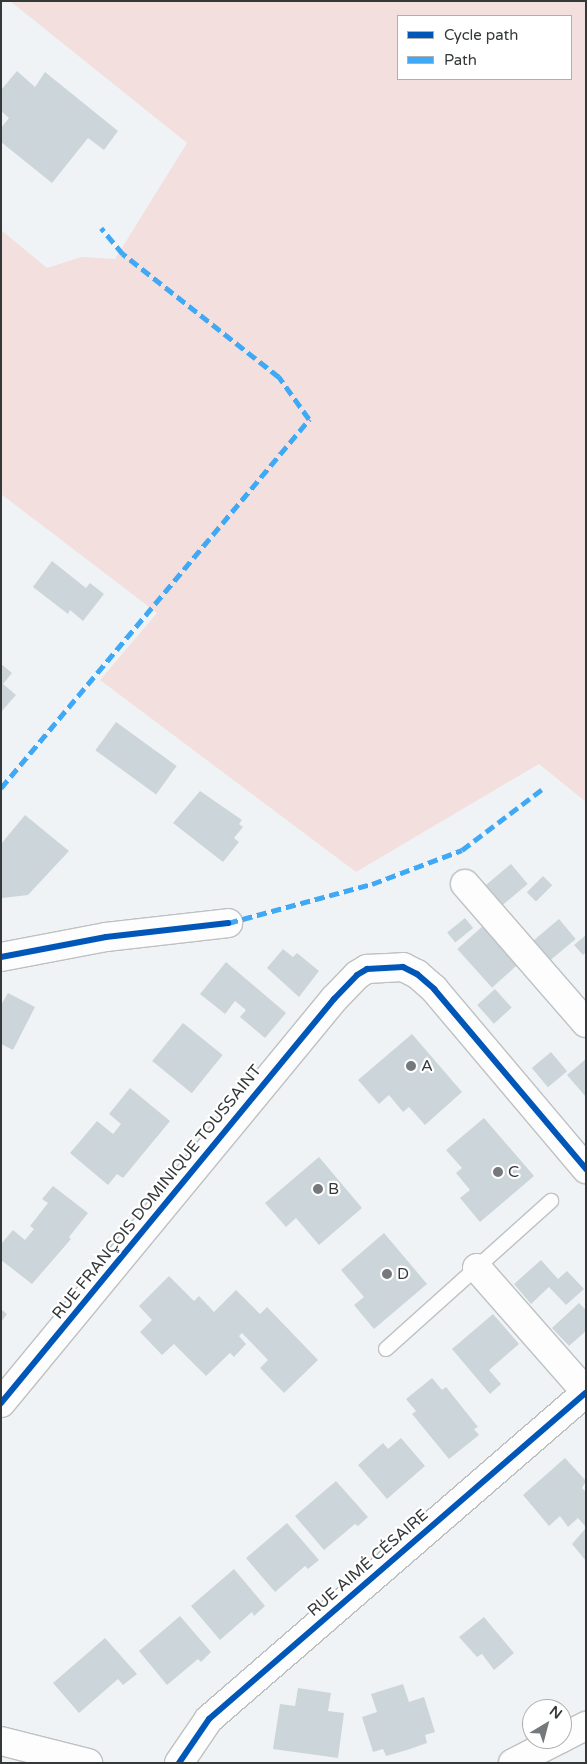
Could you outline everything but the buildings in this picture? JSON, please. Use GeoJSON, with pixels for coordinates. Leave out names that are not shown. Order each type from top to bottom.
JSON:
{"type":"FeatureCollection","features":[{"type":"Feature","properties":{"kind":"street"},"geometry":{"type":"LineString","coordinates":[[465,884],[586,1023]]}},
{"type":"Feature","properties":{"kind":"street"},"geometry":{"type":"LineString","coordinates":[[1,957],[106,936],[228,923]]}},
{"type":"Feature","properties":{"kind":"street","name":"RUE FRANÇOIS DOMINIQUE TOUSSAINT"},"geometry":{"type":"LineString","coordinates":[[1,1403],[334,999],[357,975],[368,969],[402,967],[417,974],[438,993],[586,1169]]}},
{"type":"Feature","properties":{"kind":"street"},"geometry":{"type":"LineString","coordinates":[[476,1268],[586,1392]]}},
{"type":"Feature","properties":{"kind":"street","name":"RUE AIMÉ CÉSAIRE"},"geometry":{"type":"LineString","coordinates":[[178,1763],[209,1719],[586,1392]]}},
{"type":"Feature","properties":{"kind":"street"},"geometry":{"type":"LineString","coordinates":[[572,1733],[586,1726]]}},
{"type":"Feature","properties":{"kind":"street"},"geometry":{"type":"LineString","coordinates":[[1,1742],[88,1763]]}},
{"type":"Feature","properties":{"kind":"street"},"geometry":{"type":"LineString","coordinates":[[513,1763],[540,1749]]}},
{"type":"Feature","properties":{"kind":"lane"},"geometry":{"type":"LineString","coordinates":[[386,1349],[551,1201]]}},
{"type":"Feature","properties":{"kind":"shaded area"},"geometry":{"type":"Polygon","coordinates":[[[10,1],[586,1],[586,802],[539,764],[356,872],[100,680],[157,613],[1,494],[1,230],[47,268],[81,257],[115,259],[187,143],[10,1]]]}},
{"type":"Feature","properties":{"kind":"marked path"},"geometry":{"type":"LineString","coordinates":[[1,788],[309,419],[279,377],[123,254],[101,228]]}},
{"type":"Feature","properties":{"kind":"marked path"},"geometry":{"type":"LineString","coordinates":[[228,923],[372,884],[462,850],[545,787]]}},
{"type":"Feature","properties":{"kind":"cycle path"},"geometry":{"type":"LineString","coordinates":[[1,957],[106,937],[228,923]]}},
{"type":"Feature","properties":{"kind":"cycle path"},"geometry":{"type":"LineString","coordinates":[[1,1403],[334,999],[357,975],[367,969],[403,967],[417,974],[434,989],[586,1169]]}},
{"type":"Feature","properties":{"kind":"cycle path"},"geometry":{"type":"LineString","coordinates":[[179,1763],[209,1719],[586,1393]]}},
{"type":"Feature","properties":{"kind":"place","name":"A"},"geometry":{"type":"Point","coordinates":[411,1066]}},
{"type":"Feature","properties":{"kind":"place","name":"C"},"geometry":{"type":"Point","coordinates":[498,1172]}},
{"type":"Feature","properties":{"kind":"place","name":"B"},"geometry":{"type":"Point","coordinates":[318,1189]}},
{"type":"Feature","properties":{"kind":"place","name":"D"},"geometry":{"type":"Point","coordinates":[387,1274]}}]}
